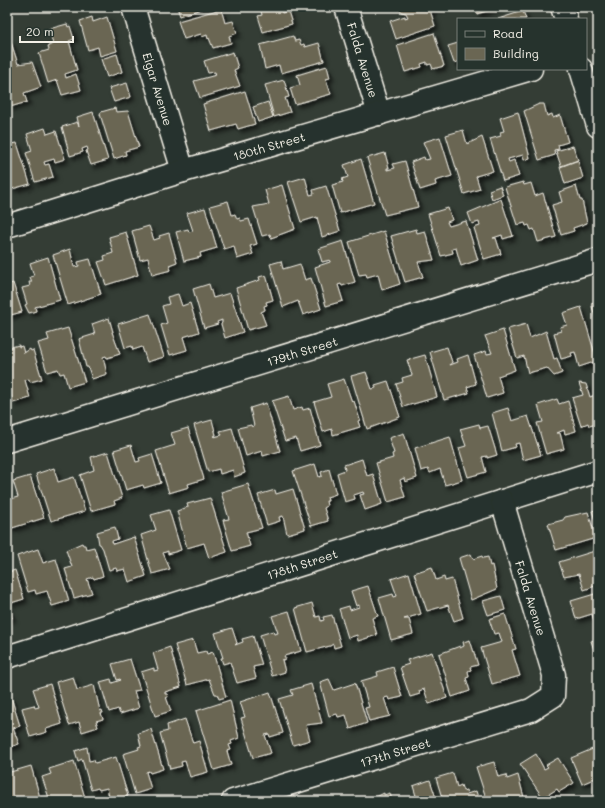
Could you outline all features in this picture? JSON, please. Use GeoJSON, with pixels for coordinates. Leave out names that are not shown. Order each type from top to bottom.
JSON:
{"type":"FeatureCollection","features":[{"type":"Feature","properties":{"kind":"street","name":"Elgar Avenue"},"geometry":{"type":"LineString","coordinates":[[132,7],[183,171]]}},
{"type":"Feature","properties":{"kind":"street","name":"Falda Avenue"},"geometry":{"type":"LineString","coordinates":[[346,7],[380,114]]}},
{"type":"Feature","properties":{"kind":"street"},"geometry":{"type":"LineString","coordinates":[[562,7],[566,18]]}},
{"type":"Feature","properties":{"kind":"street","name":"180th Street"},"geometry":{"type":"LineString","coordinates":[[7,226],[183,171],[528,70]]}},
{"type":"Feature","properties":{"kind":"street"},"geometry":{"type":"LineString","coordinates":[[581,70],[593,94],[598,126]]}},
{"type":"Feature","properties":{"kind":"street","name":"179th Street"},"geometry":{"type":"LineString","coordinates":[[7,441],[598,260]]}},
{"type":"Feature","properties":{"kind":"street","name":"178th Street"},"geometry":{"type":"LineString","coordinates":[[7,657],[598,471]]}},
{"type":"Feature","properties":{"kind":"street","name":"Falda Avenue"},"geometry":{"type":"LineString","coordinates":[[502,501],[554,675],[553,696]]}},
{"type":"Feature","properties":{"kind":"street","name":"177th Street"},"geometry":{"type":"LineString","coordinates":[[233,801],[531,710],[553,696]]}},
{"type":"Feature","properties":{"kind":"building"},"geometry":{"type":"Polygon","coordinates":[[[177,7],[207,7],[180,16],[177,7]]]}},
{"type":"Feature","properties":{"kind":"building"},"geometry":{"type":"Polygon","coordinates":[[[260,7],[291,7],[281,9],[282,13],[288,11],[292,24],[263,32],[258,16],[262,15],[260,7]]]}},
{"type":"Feature","properties":{"kind":"building"},"geometry":{"type":"Polygon","coordinates":[[[400,7],[443,7],[430,10],[435,26],[396,39],[390,21],[405,16],[405,18],[408,17],[406,13],[401,12],[400,7]]]}},
{"type":"Feature","properties":{"kind":"building"},"geometry":{"type":"Polygon","coordinates":[[[475,7],[499,7],[477,14],[475,7]]]}},
{"type":"Feature","properties":{"kind":"building"},"geometry":{"type":"Polygon","coordinates":[[[221,9],[225,23],[233,21],[237,33],[229,36],[231,43],[213,48],[207,35],[202,37],[201,34],[184,39],[178,21],[221,9]]]}},
{"type":"Feature","properties":{"kind":"building"},"geometry":{"type":"Polygon","coordinates":[[[523,11],[526,18],[501,18],[523,11]]]}},
{"type":"Feature","properties":{"kind":"building"},"geometry":{"type":"Polygon","coordinates":[[[92,17],[93,22],[107,17],[117,51],[100,56],[98,47],[88,50],[80,21],[92,17]]]}},
{"type":"Feature","properties":{"kind":"building"},"geometry":{"type":"Polygon","coordinates":[[[67,24],[68,27],[70,26],[74,39],[69,41],[77,70],[65,74],[66,78],[76,74],[81,90],[62,95],[57,80],[48,83],[39,53],[49,50],[48,46],[53,44],[49,29],[67,24]]]}},
{"type":"Feature","properties":{"kind":"building"},"geometry":{"type":"Polygon","coordinates":[[[434,33],[444,66],[433,69],[431,64],[427,65],[427,62],[421,64],[422,67],[405,72],[397,45],[434,33]]]}},
{"type":"Feature","properties":{"kind":"building"},"geometry":{"type":"Polygon","coordinates":[[[293,36],[295,41],[299,40],[301,45],[304,44],[305,47],[319,43],[324,61],[281,73],[279,65],[265,69],[260,45],[293,36]]]}},
{"type":"Feature","properties":{"kind":"building"},"geometry":{"type":"Polygon","coordinates":[[[11,42],[18,64],[32,62],[41,87],[24,93],[27,102],[10,107],[7,98],[7,43],[11,42]]]}},
{"type":"Feature","properties":{"kind":"building"},"geometry":{"type":"Polygon","coordinates":[[[457,43],[457,62],[454,63],[448,46],[457,43]]]}},
{"type":"Feature","properties":{"kind":"building"},"geometry":{"type":"Polygon","coordinates":[[[233,52],[238,68],[234,70],[240,86],[200,98],[194,81],[216,75],[215,72],[208,73],[204,61],[233,52]]]}},
{"type":"Feature","properties":{"kind":"building"},"geometry":{"type":"Polygon","coordinates":[[[117,54],[122,72],[107,77],[101,59],[117,54]]]}},
{"type":"Feature","properties":{"kind":"building"},"geometry":{"type":"Polygon","coordinates":[[[327,66],[330,78],[326,79],[331,94],[295,104],[290,88],[300,85],[297,75],[327,66]]]}},
{"type":"Feature","properties":{"kind":"building"},"geometry":{"type":"Polygon","coordinates":[[[284,80],[289,97],[285,98],[290,112],[274,117],[265,85],[284,80]]]}},
{"type":"Feature","properties":{"kind":"building"},"geometry":{"type":"Polygon","coordinates":[[[127,83],[131,97],[114,102],[109,88],[127,83]]]}},
{"type":"Feature","properties":{"kind":"building"},"geometry":{"type":"Polygon","coordinates":[[[245,91],[255,124],[238,129],[236,124],[211,131],[203,104],[245,91]]]}},
{"type":"Feature","properties":{"kind":"building"},"geometry":{"type":"Polygon","coordinates":[[[268,102],[273,117],[258,122],[253,107],[268,102]]]}},
{"type":"Feature","properties":{"kind":"building"},"geometry":{"type":"Polygon","coordinates":[[[539,104],[544,104],[547,116],[552,114],[553,118],[560,115],[568,142],[558,145],[559,149],[554,150],[555,155],[539,160],[524,111],[539,104]]]}},
{"type":"Feature","properties":{"kind":"building"},"geometry":{"type":"Polygon","coordinates":[[[115,108],[116,112],[128,111],[139,147],[125,151],[126,155],[114,159],[100,114],[101,112],[115,108]]]}},
{"type":"Feature","properties":{"kind":"building"},"geometry":{"type":"Polygon","coordinates":[[[93,112],[108,160],[91,165],[86,151],[88,150],[87,147],[82,149],[83,152],[70,156],[62,127],[77,122],[79,126],[77,117],[93,112]]]}},
{"type":"Feature","properties":{"kind":"building"},"geometry":{"type":"Polygon","coordinates":[[[518,112],[530,158],[524,160],[523,155],[508,159],[509,162],[514,160],[519,176],[503,181],[490,139],[501,136],[500,132],[504,131],[500,118],[518,112]]]}},
{"type":"Feature","properties":{"kind":"building"},"geometry":{"type":"Polygon","coordinates":[[[45,128],[47,134],[56,131],[65,159],[55,162],[54,159],[44,162],[45,165],[49,164],[53,177],[35,182],[26,153],[32,151],[27,134],[45,128]]]}},
{"type":"Feature","properties":{"kind":"building"},"geometry":{"type":"Polygon","coordinates":[[[463,130],[467,144],[482,137],[493,171],[476,176],[480,189],[464,194],[446,135],[463,130]]]}},
{"type":"Feature","properties":{"kind":"building"},"geometry":{"type":"Polygon","coordinates":[[[440,137],[452,176],[435,181],[436,185],[420,190],[411,162],[424,157],[425,160],[430,159],[423,142],[440,137]]]}},
{"type":"Feature","properties":{"kind":"building"},"geometry":{"type":"Polygon","coordinates":[[[17,143],[30,184],[12,189],[7,175],[7,145],[17,143]]]}},
{"type":"Feature","properties":{"kind":"building"},"geometry":{"type":"Polygon","coordinates":[[[573,146],[578,160],[561,166],[556,151],[573,146]]]}},
{"type":"Feature","properties":{"kind":"building"},"geometry":{"type":"Polygon","coordinates":[[[385,153],[389,168],[387,168],[387,170],[395,168],[393,164],[405,161],[418,207],[385,215],[367,158],[385,153]]]}},
{"type":"Feature","properties":{"kind":"building"},"geometry":{"type":"Polygon","coordinates":[[[361,159],[374,203],[340,213],[332,185],[343,182],[342,179],[348,177],[344,165],[361,159]]]}},
{"type":"Feature","properties":{"kind":"building"},"geometry":{"type":"Polygon","coordinates":[[[578,161],[583,178],[565,184],[560,167],[578,161]]]}},
{"type":"Feature","properties":{"kind":"building"},"geometry":{"type":"Polygon","coordinates":[[[305,177],[310,195],[314,194],[313,190],[326,186],[340,231],[322,237],[317,217],[301,222],[288,182],[305,177]]]}},
{"type":"Feature","properties":{"kind":"building"},"geometry":{"type":"Polygon","coordinates":[[[523,182],[524,185],[531,183],[535,196],[543,193],[556,237],[538,242],[534,229],[531,230],[529,225],[526,226],[525,223],[517,225],[505,187],[523,182]]]}},
{"type":"Feature","properties":{"kind":"building"},"geometry":{"type":"Polygon","coordinates":[[[282,185],[295,229],[271,238],[270,234],[262,236],[253,207],[269,204],[265,190],[282,185]]]}},
{"type":"Feature","properties":{"kind":"building"},"geometry":{"type":"Polygon","coordinates":[[[500,186],[503,195],[492,199],[489,190],[500,186]]]}},
{"type":"Feature","properties":{"kind":"building"},"geometry":{"type":"Polygon","coordinates":[[[576,186],[580,200],[582,200],[587,223],[573,228],[574,231],[561,235],[552,205],[562,202],[559,192],[576,186]]]}},
{"type":"Feature","properties":{"kind":"building"},"geometry":{"type":"Polygon","coordinates":[[[501,199],[513,236],[503,239],[502,235],[493,238],[496,238],[501,254],[484,259],[474,228],[480,226],[479,222],[472,224],[468,213],[501,199]]]}},
{"type":"Feature","properties":{"kind":"building"},"geometry":{"type":"Polygon","coordinates":[[[228,201],[232,215],[235,214],[237,219],[240,218],[241,221],[249,219],[257,244],[250,246],[253,254],[237,259],[234,246],[224,249],[210,206],[228,201]]]}},
{"type":"Feature","properties":{"kind":"building"},"geometry":{"type":"Polygon","coordinates":[[[205,208],[217,248],[200,253],[201,257],[184,261],[176,232],[188,229],[189,232],[193,231],[187,213],[205,208]]]}},
{"type":"Feature","properties":{"kind":"building"},"geometry":{"type":"Polygon","coordinates":[[[448,208],[452,220],[447,222],[449,226],[466,221],[478,260],[461,266],[456,248],[452,249],[453,253],[441,256],[428,214],[448,208]]]}},
{"type":"Feature","properties":{"kind":"building"},"geometry":{"type":"Polygon","coordinates":[[[149,226],[154,240],[160,238],[159,236],[169,233],[177,262],[169,265],[171,270],[152,275],[148,258],[140,260],[132,231],[149,226]]]}},
{"type":"Feature","properties":{"kind":"building"},"geometry":{"type":"Polygon","coordinates":[[[416,229],[417,233],[425,231],[434,260],[418,262],[423,277],[405,282],[391,236],[416,229]]]}},
{"type":"Feature","properties":{"kind":"building"},"geometry":{"type":"Polygon","coordinates":[[[384,231],[400,284],[382,290],[378,274],[367,277],[366,274],[359,275],[349,242],[384,231]]]}},
{"type":"Feature","properties":{"kind":"building"},"geometry":{"type":"Polygon","coordinates":[[[126,232],[138,275],[106,285],[98,262],[105,260],[104,256],[113,253],[109,237],[126,232]]]}},
{"type":"Feature","properties":{"kind":"building"},"geometry":{"type":"Polygon","coordinates":[[[343,241],[355,282],[342,286],[341,284],[338,285],[343,301],[326,306],[315,267],[330,262],[330,260],[322,262],[318,249],[343,241]]]}},
{"type":"Feature","properties":{"kind":"building"},"geometry":{"type":"Polygon","coordinates":[[[70,249],[74,267],[79,266],[78,262],[90,259],[101,294],[68,305],[53,255],[70,249]]]}},
{"type":"Feature","properties":{"kind":"building"},"geometry":{"type":"Polygon","coordinates":[[[48,257],[60,300],[35,307],[36,311],[29,313],[25,305],[27,304],[22,288],[30,286],[29,282],[32,282],[30,277],[34,276],[30,263],[48,257]]]}},
{"type":"Feature","properties":{"kind":"building"},"geometry":{"type":"Polygon","coordinates":[[[281,261],[283,269],[300,264],[305,280],[311,278],[321,309],[303,315],[298,301],[283,307],[270,264],[281,261]]]}},
{"type":"Feature","properties":{"kind":"building"},"geometry":{"type":"Polygon","coordinates":[[[266,275],[273,300],[266,302],[267,305],[264,306],[265,310],[261,312],[266,325],[248,330],[236,288],[260,280],[259,277],[266,275]]]}},
{"type":"Feature","properties":{"kind":"building"},"geometry":{"type":"Polygon","coordinates":[[[13,283],[22,312],[7,316],[7,285],[13,283]]]}},
{"type":"Feature","properties":{"kind":"building"},"geometry":{"type":"Polygon","coordinates":[[[209,284],[213,298],[230,293],[243,332],[225,338],[221,324],[222,320],[217,322],[218,324],[204,328],[193,289],[209,284]]]}},
{"type":"Feature","properties":{"kind":"building"},"geometry":{"type":"Polygon","coordinates":[[[178,294],[182,306],[190,303],[199,332],[183,337],[187,350],[170,355],[161,325],[167,323],[162,306],[169,304],[167,297],[178,294]]]}},
{"type":"Feature","properties":{"kind":"building"},"geometry":{"type":"Polygon","coordinates":[[[598,301],[598,327],[591,303],[598,301]]]}},
{"type":"Feature","properties":{"kind":"building"},"geometry":{"type":"Polygon","coordinates":[[[581,307],[597,361],[579,367],[575,352],[571,353],[572,356],[561,359],[554,333],[561,331],[560,327],[567,325],[563,313],[581,307]]]}},
{"type":"Feature","properties":{"kind":"building"},"geometry":{"type":"Polygon","coordinates":[[[150,314],[164,357],[147,362],[142,347],[133,350],[132,346],[125,348],[118,324],[150,314]]]}},
{"type":"Feature","properties":{"kind":"building"},"geometry":{"type":"Polygon","coordinates":[[[109,318],[112,332],[120,354],[107,358],[106,356],[103,357],[107,374],[92,379],[88,367],[86,367],[79,339],[95,334],[92,324],[109,318]]]}},
{"type":"Feature","properties":{"kind":"building"},"geometry":{"type":"Polygon","coordinates":[[[526,324],[530,338],[546,331],[554,359],[557,358],[562,373],[554,376],[547,368],[528,373],[524,356],[517,358],[508,329],[526,324]]]}},
{"type":"Feature","properties":{"kind":"building"},"geometry":{"type":"Polygon","coordinates":[[[68,328],[85,382],[68,387],[64,373],[60,374],[58,369],[47,372],[38,343],[49,340],[47,334],[68,328]]]}},
{"type":"Feature","properties":{"kind":"building"},"geometry":{"type":"Polygon","coordinates":[[[503,330],[515,370],[498,376],[503,393],[487,398],[474,355],[486,351],[487,354],[492,353],[485,336],[503,330]]]}},
{"type":"Feature","properties":{"kind":"building"},"geometry":{"type":"Polygon","coordinates":[[[19,345],[19,347],[22,346],[24,353],[30,349],[31,351],[33,350],[42,379],[30,382],[29,379],[25,380],[30,398],[13,403],[7,382],[7,348],[19,345]]]}},
{"type":"Feature","properties":{"kind":"building"},"geometry":{"type":"Polygon","coordinates":[[[447,347],[452,362],[450,365],[458,362],[457,359],[468,355],[476,384],[467,387],[469,393],[444,400],[430,352],[447,347]]]}},
{"type":"Feature","properties":{"kind":"building"},"geometry":{"type":"Polygon","coordinates":[[[425,355],[437,397],[403,407],[396,384],[403,382],[402,378],[412,375],[407,360],[425,355]]]}},
{"type":"Feature","properties":{"kind":"building"},"geometry":{"type":"Polygon","coordinates":[[[366,372],[372,389],[376,388],[375,385],[388,381],[400,417],[367,429],[351,376],[366,372]]]}},
{"type":"Feature","properties":{"kind":"building"},"geometry":{"type":"Polygon","coordinates":[[[344,379],[352,402],[354,401],[360,420],[358,421],[360,427],[333,435],[332,429],[323,432],[314,402],[331,397],[327,384],[344,379]]]}},
{"type":"Feature","properties":{"kind":"building"},"geometry":{"type":"Polygon","coordinates":[[[579,383],[586,384],[590,397],[598,394],[598,427],[597,424],[589,426],[588,423],[581,426],[572,398],[583,395],[579,383]]]}},
{"type":"Feature","properties":{"kind":"building"},"geometry":{"type":"Polygon","coordinates":[[[289,396],[293,410],[302,407],[303,410],[310,408],[320,445],[300,451],[296,438],[285,441],[272,401],[289,396]]]}},
{"type":"Feature","properties":{"kind":"building"},"geometry":{"type":"Polygon","coordinates":[[[557,399],[559,404],[568,401],[576,431],[565,434],[564,430],[557,433],[560,433],[564,449],[546,454],[537,423],[543,422],[538,405],[557,399]]]}},
{"type":"Feature","properties":{"kind":"building"},"geometry":{"type":"Polygon","coordinates":[[[266,403],[280,451],[263,456],[262,451],[246,456],[238,428],[251,425],[252,427],[254,426],[250,408],[266,403]]]}},
{"type":"Feature","properties":{"kind":"building"},"geometry":{"type":"Polygon","coordinates":[[[508,408],[512,421],[528,416],[541,455],[523,460],[519,443],[515,444],[516,447],[502,451],[492,413],[508,408]]]}},
{"type":"Feature","properties":{"kind":"building"},"geometry":{"type":"Polygon","coordinates":[[[212,420],[216,435],[214,437],[222,435],[220,431],[232,428],[245,473],[234,477],[233,470],[220,474],[219,469],[208,472],[194,425],[212,420]]]}},
{"type":"Feature","properties":{"kind":"building"},"geometry":{"type":"Polygon","coordinates":[[[479,424],[480,428],[488,426],[497,455],[487,458],[487,456],[482,457],[486,472],[468,477],[459,448],[466,446],[460,429],[479,424]]]}},
{"type":"Feature","properties":{"kind":"building"},"geometry":{"type":"Polygon","coordinates":[[[188,428],[204,479],[188,484],[189,487],[169,493],[156,451],[175,445],[171,433],[188,428]]]}},
{"type":"Feature","properties":{"kind":"building"},"geometry":{"type":"Polygon","coordinates":[[[404,433],[417,478],[405,482],[404,478],[400,480],[405,497],[388,502],[376,463],[393,458],[392,454],[394,453],[389,438],[404,433]]]}},
{"type":"Feature","properties":{"kind":"building"},"geometry":{"type":"Polygon","coordinates":[[[450,437],[462,480],[445,485],[440,469],[430,473],[428,469],[421,471],[415,448],[450,437]]]}},
{"type":"Feature","properties":{"kind":"building"},"geometry":{"type":"Polygon","coordinates":[[[131,445],[136,462],[140,461],[139,458],[152,454],[161,483],[144,488],[143,485],[126,490],[114,450],[131,445]]]}},
{"type":"Feature","properties":{"kind":"building"},"geometry":{"type":"Polygon","coordinates":[[[108,452],[122,498],[114,501],[115,504],[91,511],[80,475],[94,470],[91,457],[108,452]]]}},
{"type":"Feature","properties":{"kind":"building"},"geometry":{"type":"Polygon","coordinates":[[[362,459],[367,476],[373,474],[382,504],[365,510],[360,495],[364,494],[363,492],[354,495],[355,499],[345,502],[337,473],[345,470],[344,465],[362,459]]]}},
{"type":"Feature","properties":{"kind":"building"},"geometry":{"type":"Polygon","coordinates":[[[315,464],[319,477],[322,476],[321,472],[329,469],[336,494],[327,497],[327,506],[324,508],[328,521],[311,526],[293,471],[315,464]]]}},
{"type":"Feature","properties":{"kind":"building"},"geometry":{"type":"Polygon","coordinates":[[[54,468],[58,482],[74,477],[85,511],[51,521],[36,474],[54,468]]]}},
{"type":"Feature","properties":{"kind":"building"},"geometry":{"type":"Polygon","coordinates":[[[30,476],[44,518],[9,529],[7,500],[18,497],[13,481],[30,476]]]}},
{"type":"Feature","properties":{"kind":"building"},"geometry":{"type":"Polygon","coordinates":[[[248,484],[262,528],[246,532],[250,546],[232,551],[223,520],[229,519],[221,492],[248,484]]]}},
{"type":"Feature","properties":{"kind":"building"},"geometry":{"type":"Polygon","coordinates":[[[293,489],[305,529],[287,534],[283,516],[279,517],[280,521],[267,525],[258,495],[275,490],[276,494],[293,489]]]}},
{"type":"Feature","properties":{"kind":"building"},"geometry":{"type":"Polygon","coordinates":[[[210,498],[227,552],[209,558],[204,543],[187,548],[177,511],[188,507],[187,504],[210,498]]]}},
{"type":"Feature","properties":{"kind":"building"},"geometry":{"type":"Polygon","coordinates":[[[598,509],[598,528],[592,511],[598,509]]]}},
{"type":"Feature","properties":{"kind":"building"},"geometry":{"type":"Polygon","coordinates":[[[169,510],[181,550],[168,554],[168,551],[163,553],[170,569],[152,574],[141,535],[156,530],[151,515],[169,510]]]}},
{"type":"Feature","properties":{"kind":"building"},"geometry":{"type":"Polygon","coordinates":[[[588,512],[596,538],[556,550],[548,524],[563,520],[565,517],[588,512]]]}},
{"type":"Feature","properties":{"kind":"building"},"geometry":{"type":"Polygon","coordinates":[[[115,527],[118,539],[112,541],[113,544],[134,537],[146,576],[129,582],[125,569],[117,571],[116,568],[109,570],[103,549],[99,544],[97,532],[115,527]]]}},
{"type":"Feature","properties":{"kind":"building"},"geometry":{"type":"Polygon","coordinates":[[[82,543],[85,545],[86,549],[94,547],[103,576],[94,579],[93,577],[87,579],[92,593],[74,598],[65,569],[72,567],[66,550],[82,543]]]}},
{"type":"Feature","properties":{"kind":"building"},"geometry":{"type":"Polygon","coordinates":[[[38,549],[43,563],[56,559],[69,601],[52,606],[47,591],[36,594],[35,590],[28,592],[17,556],[38,549]]]}},
{"type":"Feature","properties":{"kind":"building"},"geometry":{"type":"Polygon","coordinates":[[[598,550],[598,585],[584,590],[579,574],[564,577],[559,562],[598,550]]]}},
{"type":"Feature","properties":{"kind":"building"},"geometry":{"type":"Polygon","coordinates":[[[471,554],[473,559],[482,556],[483,558],[488,557],[490,566],[492,565],[497,589],[471,600],[459,558],[471,554]]]}},
{"type":"Feature","properties":{"kind":"building"},"geometry":{"type":"Polygon","coordinates":[[[432,567],[436,580],[444,577],[445,581],[452,579],[463,618],[454,621],[448,605],[427,611],[414,573],[432,567]]]}},
{"type":"Feature","properties":{"kind":"building"},"geometry":{"type":"Polygon","coordinates":[[[15,570],[24,599],[11,603],[10,600],[7,601],[7,573],[15,570]]]}},
{"type":"Feature","properties":{"kind":"building"},"geometry":{"type":"Polygon","coordinates":[[[409,573],[421,614],[404,619],[409,619],[413,634],[391,640],[379,598],[393,594],[394,597],[397,596],[391,579],[409,573]]]}},
{"type":"Feature","properties":{"kind":"building"},"geometry":{"type":"Polygon","coordinates":[[[368,586],[378,616],[372,618],[377,635],[358,641],[357,635],[348,638],[339,609],[349,606],[350,610],[359,607],[359,605],[356,606],[351,591],[368,586]]]}},
{"type":"Feature","properties":{"kind":"building"},"geometry":{"type":"Polygon","coordinates":[[[598,593],[598,623],[595,624],[592,614],[576,619],[571,601],[598,593]]]}},
{"type":"Feature","properties":{"kind":"building"},"geometry":{"type":"Polygon","coordinates":[[[501,596],[505,610],[488,615],[483,601],[501,596]]]}},
{"type":"Feature","properties":{"kind":"building"},"geometry":{"type":"Polygon","coordinates":[[[312,603],[316,617],[320,616],[321,621],[324,620],[323,617],[332,615],[341,646],[334,648],[333,644],[307,652],[295,608],[312,603]]]}},
{"type":"Feature","properties":{"kind":"building"},"geometry":{"type":"Polygon","coordinates":[[[7,604],[12,618],[7,620],[7,604]]]}},
{"type":"Feature","properties":{"kind":"building"},"geometry":{"type":"Polygon","coordinates":[[[289,611],[301,651],[284,656],[286,659],[282,660],[285,672],[272,676],[260,635],[273,631],[274,634],[278,633],[272,616],[289,611]]]}},
{"type":"Feature","properties":{"kind":"building"},"geometry":{"type":"Polygon","coordinates":[[[505,614],[516,649],[512,650],[520,676],[492,684],[481,648],[502,642],[499,633],[494,634],[489,619],[505,614]]]}},
{"type":"Feature","properties":{"kind":"building"},"geometry":{"type":"Polygon","coordinates":[[[232,628],[237,643],[235,645],[243,642],[242,639],[253,636],[262,665],[253,667],[256,678],[237,683],[230,662],[223,664],[221,658],[223,658],[215,633],[232,628]]]}},
{"type":"Feature","properties":{"kind":"building"},"geometry":{"type":"Polygon","coordinates":[[[598,639],[598,662],[591,641],[598,639]]]}},
{"type":"Feature","properties":{"kind":"building"},"geometry":{"type":"Polygon","coordinates":[[[193,640],[197,653],[206,651],[207,654],[213,652],[226,697],[219,699],[217,694],[215,694],[209,679],[187,685],[175,645],[193,640]]]}},
{"type":"Feature","properties":{"kind":"building"},"geometry":{"type":"Polygon","coordinates":[[[470,640],[478,665],[470,667],[471,670],[468,671],[469,677],[466,678],[470,691],[452,697],[439,654],[460,646],[460,648],[464,646],[463,642],[470,640]]]}},
{"type":"Feature","properties":{"kind":"building"},"geometry":{"type":"Polygon","coordinates":[[[170,647],[181,687],[165,692],[168,697],[166,697],[171,711],[155,716],[141,672],[154,668],[154,671],[158,670],[153,653],[170,647]]]}},
{"type":"Feature","properties":{"kind":"building"},"geometry":{"type":"Polygon","coordinates":[[[432,652],[447,698],[429,704],[424,689],[419,691],[420,694],[410,697],[400,667],[409,664],[407,660],[432,652]]]}},
{"type":"Feature","properties":{"kind":"building"},"geometry":{"type":"Polygon","coordinates":[[[130,659],[140,690],[134,691],[139,708],[120,714],[118,709],[109,712],[100,682],[111,679],[112,683],[121,680],[117,680],[112,664],[130,659]]]}},
{"type":"Feature","properties":{"kind":"building"},"geometry":{"type":"Polygon","coordinates":[[[393,667],[402,697],[389,700],[388,697],[384,698],[390,716],[369,721],[365,708],[369,707],[361,681],[378,676],[377,672],[393,667]]]}},
{"type":"Feature","properties":{"kind":"building"},"geometry":{"type":"Polygon","coordinates":[[[73,677],[77,690],[94,685],[100,711],[102,710],[103,713],[101,713],[103,719],[96,721],[98,727],[82,732],[79,722],[69,725],[56,682],[73,677]]]}},
{"type":"Feature","properties":{"kind":"building"},"geometry":{"type":"Polygon","coordinates":[[[329,679],[334,690],[355,683],[367,723],[350,729],[346,715],[338,717],[337,714],[329,716],[320,682],[329,679]]]}},
{"type":"Feature","properties":{"kind":"building"},"geometry":{"type":"Polygon","coordinates":[[[50,684],[62,724],[46,729],[47,732],[30,737],[22,708],[34,705],[35,708],[39,707],[33,689],[50,684]]]}},
{"type":"Feature","properties":{"kind":"building"},"geometry":{"type":"Polygon","coordinates":[[[311,684],[322,723],[306,725],[310,740],[293,745],[279,699],[293,695],[291,690],[311,684]]]}},
{"type":"Feature","properties":{"kind":"building"},"geometry":{"type":"Polygon","coordinates":[[[270,692],[283,733],[270,737],[269,734],[265,735],[271,753],[253,758],[241,718],[245,717],[240,702],[270,692]]]}},
{"type":"Feature","properties":{"kind":"building"},"geometry":{"type":"Polygon","coordinates":[[[11,697],[20,726],[13,728],[19,744],[7,748],[7,698],[11,697]]]}},
{"type":"Feature","properties":{"kind":"building"},"geometry":{"type":"Polygon","coordinates":[[[230,700],[239,738],[231,741],[232,744],[229,745],[231,750],[227,751],[231,765],[214,770],[196,711],[230,700]]]}},
{"type":"Feature","properties":{"kind":"building"},"geometry":{"type":"Polygon","coordinates":[[[185,719],[193,743],[199,741],[208,772],[190,777],[185,761],[181,762],[182,766],[170,769],[160,733],[168,731],[167,725],[185,719]]]}},
{"type":"Feature","properties":{"kind":"building"},"geometry":{"type":"Polygon","coordinates":[[[151,729],[163,769],[150,773],[149,771],[146,772],[151,789],[135,794],[123,754],[139,749],[138,747],[141,746],[138,733],[151,729]]]}},
{"type":"Feature","properties":{"kind":"building"},"geometry":{"type":"Polygon","coordinates":[[[598,741],[598,777],[582,784],[571,758],[595,748],[593,743],[598,741]]]}},
{"type":"Feature","properties":{"kind":"building"},"geometry":{"type":"Polygon","coordinates":[[[87,747],[89,761],[94,760],[95,763],[116,757],[128,796],[110,801],[107,788],[91,790],[82,759],[78,761],[75,751],[87,747]]]}},
{"type":"Feature","properties":{"kind":"building"},"geometry":{"type":"Polygon","coordinates":[[[536,754],[544,769],[548,767],[546,765],[558,758],[574,783],[559,792],[557,789],[543,798],[520,764],[536,754]]]}},
{"type":"Feature","properties":{"kind":"building"},"geometry":{"type":"Polygon","coordinates":[[[74,761],[86,801],[50,801],[42,777],[51,774],[49,769],[74,761]]]}},
{"type":"Feature","properties":{"kind":"building"},"geometry":{"type":"Polygon","coordinates":[[[494,762],[498,777],[506,775],[507,779],[518,775],[525,801],[487,801],[476,767],[494,762]]]}},
{"type":"Feature","properties":{"kind":"building"},"geometry":{"type":"Polygon","coordinates":[[[31,766],[41,801],[7,801],[7,773],[31,766]]]}},
{"type":"Feature","properties":{"kind":"building"},"geometry":{"type":"Polygon","coordinates":[[[453,773],[457,787],[461,785],[463,791],[466,790],[467,794],[476,791],[479,801],[443,801],[436,778],[453,773]]]}},
{"type":"Feature","properties":{"kind":"building"},"geometry":{"type":"Polygon","coordinates":[[[430,780],[437,801],[410,801],[417,799],[413,786],[430,780]]]}},
{"type":"Feature","properties":{"kind":"building"},"geometry":{"type":"Polygon","coordinates":[[[384,793],[384,795],[390,793],[392,801],[375,801],[374,798],[384,793]]]}}]}
